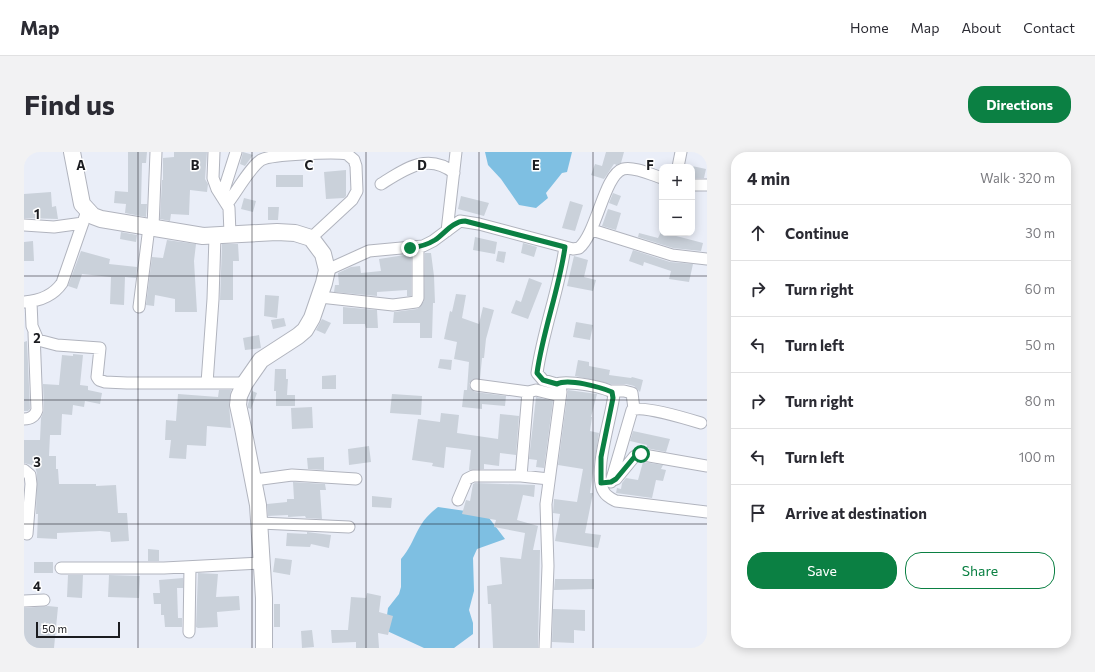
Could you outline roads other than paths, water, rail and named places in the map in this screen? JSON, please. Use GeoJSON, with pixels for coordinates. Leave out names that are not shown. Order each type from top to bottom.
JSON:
{"type":"FeatureCollection","features":[{"type":"Feature","properties":{"kind":"street"},"geometry":{"type":"LineString","coordinates":[[24,419],[31,418],[37,410],[34,332],[28,302],[48,297],[54,293],[62,283],[85,217],[79,194],[72,152]]}},
{"type":"Feature","properties":{"kind":"street"},"geometry":{"type":"LineString","coordinates":[[139,307],[151,227],[156,152]]}},
{"type":"Feature","properties":{"kind":"street"},"geometry":{"type":"LineString","coordinates":[[207,383],[214,299],[222,235],[230,212],[213,178],[214,152]]}},
{"type":"Feature","properties":{"kind":"street"},"geometry":{"type":"LineString","coordinates":[[224,200],[236,152]]}},
{"type":"Feature","properties":{"kind":"street"},"geometry":{"type":"LineString","coordinates":[[224,200],[260,156],[268,158],[331,152],[348,154],[354,160],[358,175],[357,191],[352,200],[311,238]]}},
{"type":"Feature","properties":{"kind":"street"},"geometry":{"type":"LineString","coordinates":[[447,231],[456,152]]}},
{"type":"Feature","properties":{"kind":"street"},"geometry":{"type":"LineString","coordinates":[[679,164],[681,152]]}},
{"type":"Feature","properties":{"kind":"street"},"geometry":{"type":"LineString","coordinates":[[381,184],[408,167],[427,161],[440,163],[454,173]]}},
{"type":"Feature","properties":{"kind":"street"},"geometry":{"type":"LineString","coordinates":[[327,270],[369,251],[418,247],[433,241],[460,221],[465,221],[565,247],[579,248],[592,230],[608,188],[619,171],[628,169],[659,177]]}},
{"type":"Feature","properties":{"kind":"street"},"geometry":{"type":"LineString","coordinates":[[695,185],[707,185]]}},
{"type":"Feature","properties":{"kind":"street"},"geometry":{"type":"LineString","coordinates":[[24,225],[54,227],[85,217],[196,235],[277,232],[295,233],[311,238],[323,254],[327,270],[320,297],[312,318],[305,330],[288,344],[267,355],[244,383],[241,389],[238,405],[254,480],[260,523],[264,648]]}},
{"type":"Feature","properties":{"kind":"street"},"geometry":{"type":"LineString","coordinates":[[592,230],[672,255],[707,259]]}},
{"type":"Feature","properties":{"kind":"street"},"geometry":{"type":"LineString","coordinates":[[320,297],[393,305],[416,302],[418,298],[418,247]]}},
{"type":"Feature","properties":{"kind":"street"},"geometry":{"type":"LineString","coordinates":[[545,648],[548,566],[546,504],[561,388],[557,384],[543,380],[537,373],[542,342],[561,275],[565,247]]}},
{"type":"Feature","properties":{"kind":"street"},"geometry":{"type":"LineString","coordinates":[[34,332],[38,340],[43,343],[100,348],[97,377],[103,382],[244,383]]}},
{"type":"Feature","properties":{"kind":"street"},"geometry":{"type":"LineString","coordinates":[[557,384],[561,382],[571,382],[612,392],[624,391],[632,393],[634,409]]}},
{"type":"Feature","properties":{"kind":"street"},"geometry":{"type":"LineString","coordinates":[[476,385],[528,392],[536,390],[560,396]]}},
{"type":"Feature","properties":{"kind":"street"},"geometry":{"type":"LineString","coordinates":[[521,476],[528,392]]}},
{"type":"Feature","properties":{"kind":"street"},"geometry":{"type":"LineString","coordinates":[[606,482],[601,457],[613,398],[612,392]]}},
{"type":"Feature","properties":{"kind":"street"},"geometry":{"type":"LineString","coordinates":[[634,409],[673,415],[701,423]]}},
{"type":"Feature","properties":{"kind":"street"},"geometry":{"type":"LineString","coordinates":[[634,409],[630,413],[603,492],[616,501],[707,512]]}},
{"type":"Feature","properties":{"kind":"street"},"geometry":{"type":"LineString","coordinates":[[606,482],[616,479],[638,454],[707,466]]}},
{"type":"Feature","properties":{"kind":"street"},"geometry":{"type":"LineString","coordinates":[[24,470],[31,479],[27,534]]}},
{"type":"Feature","properties":{"kind":"street"},"geometry":{"type":"LineString","coordinates":[[254,480],[292,475],[356,479]]}},
{"type":"Feature","properties":{"kind":"street"},"geometry":{"type":"LineString","coordinates":[[458,500],[469,477],[521,476],[549,479]]}},
{"type":"Feature","properties":{"kind":"street"},"geometry":{"type":"LineString","coordinates":[[260,523],[349,527]]}},
{"type":"Feature","properties":{"kind":"street"},"geometry":{"type":"LineString","coordinates":[[61,568],[190,567],[262,563]]}},
{"type":"Feature","properties":{"kind":"street"},"geometry":{"type":"LineString","coordinates":[[189,632],[190,567]]}},
{"type":"Feature","properties":{"kind":"street"},"geometry":{"type":"LineString","coordinates":[[24,601],[44,600]]}},
{"type":"Feature","properties":{"kind":"water"},"geometry":{"type":"Polygon","coordinates":[[[485,152],[572,152],[567,172],[562,173],[546,193],[548,198],[536,208],[519,205],[501,179],[488,165],[485,152]]]}},
{"type":"Feature","properties":{"kind":"water"},"geometry":{"type":"Polygon","coordinates":[[[438,507],[486,514],[505,539],[477,549],[473,558],[474,591],[469,610],[473,623],[473,634],[454,648],[424,648],[385,630],[388,608],[399,594],[401,587],[401,559],[411,545],[424,520],[438,507]]]}}]}
